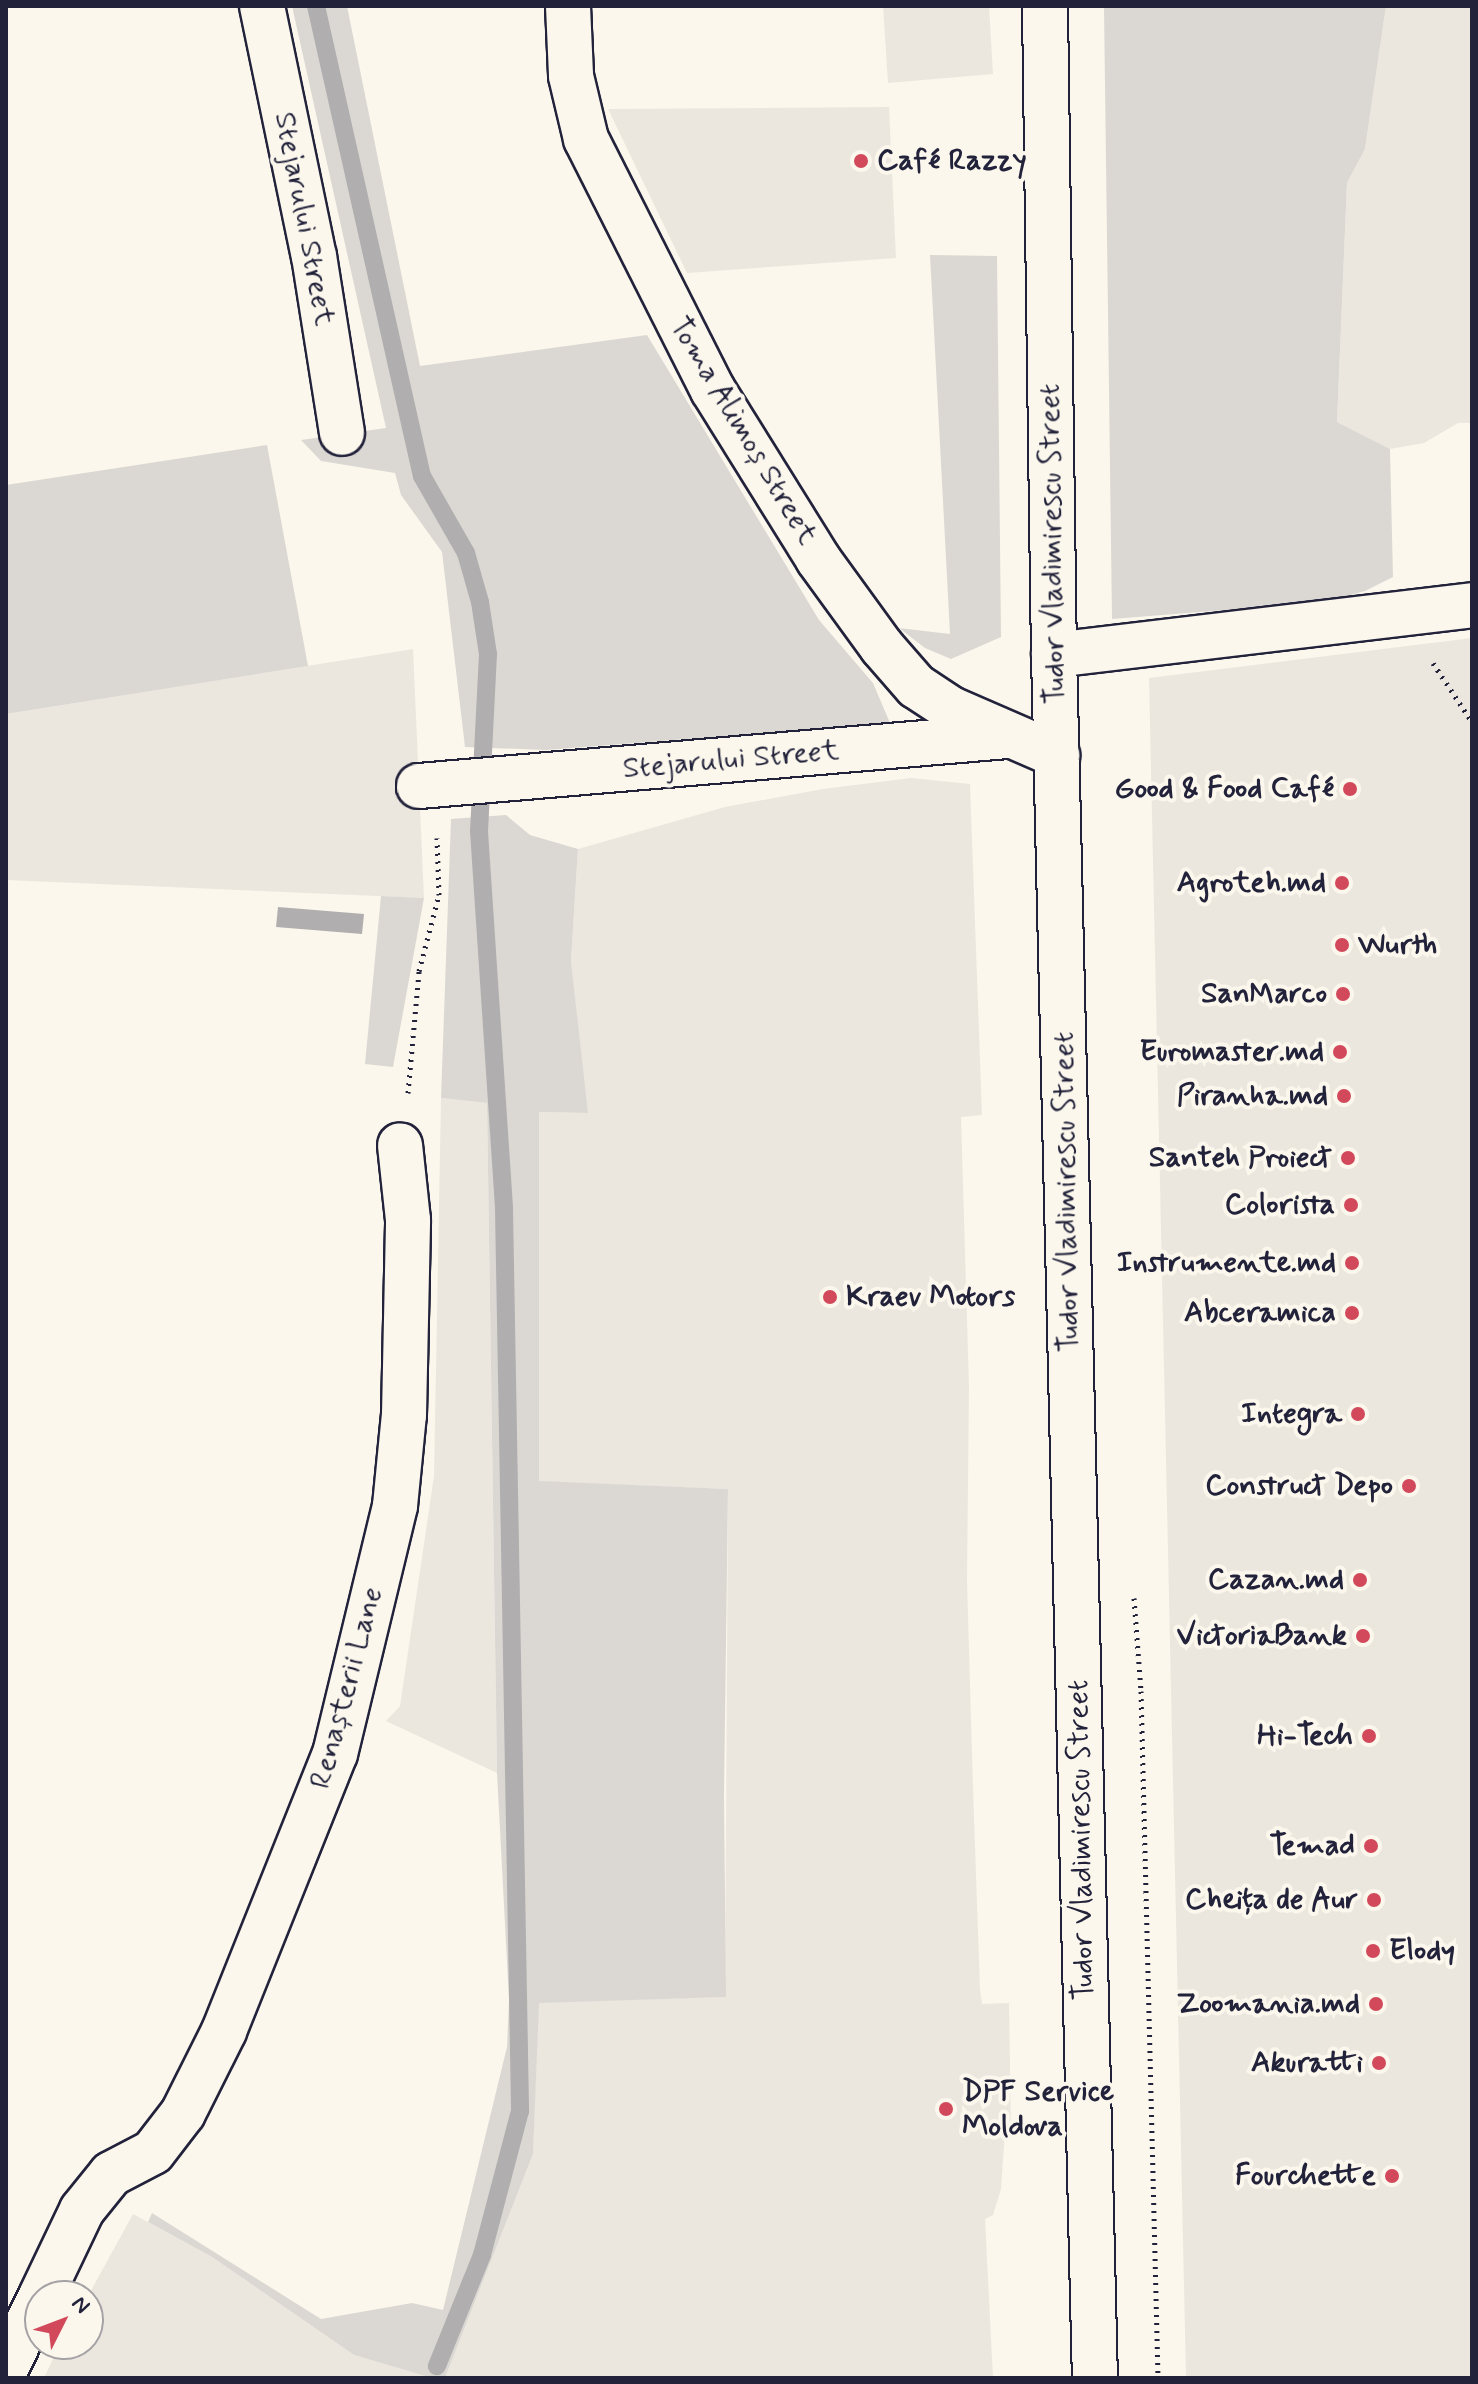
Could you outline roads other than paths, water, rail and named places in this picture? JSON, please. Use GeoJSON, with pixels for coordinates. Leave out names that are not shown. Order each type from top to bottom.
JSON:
{"type":"FeatureCollection","features":[{"type":"Feature","properties":{"kind":"street","name":"Stejarului Street"},"geometry":{"type":"LineString","coordinates":[[262,6],[314,256],[342,433]]}},
{"type":"Feature","properties":{"kind":"street","name":"Toma Alimoș Street"},"geometry":{"type":"LineString","coordinates":[[568,6],[571,76],[586,139],[713,390],[818,559],[882,647],[916,686],[951,709],[1057,755]]}},
{"type":"Feature","properties":{"kind":"street","name":"Tudor Vladimirescu Street"},"geometry":{"type":"LineString","coordinates":[[1045,6],[1054,655],[1095,2378]]}},
{"type":"Feature","properties":{"kind":"street"},"geometry":{"type":"LineString","coordinates":[[1054,655],[1472,605]]}},
{"type":"Feature","properties":{"kind":"street","name":"Stejarului Street"},"geometry":{"type":"LineString","coordinates":[[434,785],[1013,736]]}},
{"type":"Feature","properties":{"kind":"street","name":"Renașterii Lane"},"geometry":{"type":"LineString","coordinates":[[49,2280],[92,2198],[111,2174],[153,2152],[183,2113],[224,2031],[335,1754],[395,1506],[404,1415],[408,1220],[400,1145]]}},
{"type":"Feature","properties":{"kind":"street","name":"Renașterii Lane"},"geometry":{"type":"LineString","coordinates":[[6,2368],[24,2330]]}},
{"type":"Feature","properties":{"kind":"waterway"},"geometry":{"type":"LineString","coordinates":[[316,6],[422,476],[466,553],[480,602],[488,654],[479,831],[504,1209],[520,2111],[482,2255],[437,2366]]}},
{"type":"Feature","properties":{"kind":"place","name":"Café Razzy"},"geometry":{"type":"Point","coordinates":[861,161]}},
{"type":"Feature","properties":{"kind":"place","name":"Good & Food Café"},"geometry":{"type":"Point","coordinates":[1350,789]}},
{"type":"Feature","properties":{"kind":"place","name":"Agroteh.md"},"geometry":{"type":"Point","coordinates":[1342,883]}},
{"type":"Feature","properties":{"kind":"place","name":"Wurth"},"geometry":{"type":"Point","coordinates":[1342,945]}},
{"type":"Feature","properties":{"kind":"place","name":"SanMarco"},"geometry":{"type":"Point","coordinates":[1343,994]}},
{"type":"Feature","properties":{"kind":"place","name":"Euromaster.md"},"geometry":{"type":"Point","coordinates":[1340,1052]}},
{"type":"Feature","properties":{"kind":"place","name":"Piranha.md"},"geometry":{"type":"Point","coordinates":[1344,1096]}},
{"type":"Feature","properties":{"kind":"place","name":"Santeh Proiect"},"geometry":{"type":"Point","coordinates":[1348,1158]}},
{"type":"Feature","properties":{"kind":"place","name":"Colorista"},"geometry":{"type":"Point","coordinates":[1351,1205]}},
{"type":"Feature","properties":{"kind":"place","name":"Instrumente.md"},"geometry":{"type":"Point","coordinates":[1352,1263]}},
{"type":"Feature","properties":{"kind":"place","name":"Kraev Motors"},"geometry":{"type":"Point","coordinates":[830,1297]}},
{"type":"Feature","properties":{"kind":"place","name":"Abceramica"},"geometry":{"type":"Point","coordinates":[1352,1313]}},
{"type":"Feature","properties":{"kind":"place","name":"Integra"},"geometry":{"type":"Point","coordinates":[1358,1414]}},
{"type":"Feature","properties":{"kind":"place","name":"Construct Depo"},"geometry":{"type":"Point","coordinates":[1409,1486]}},
{"type":"Feature","properties":{"kind":"place","name":"Cazan.md"},"geometry":{"type":"Point","coordinates":[1360,1580]}},
{"type":"Feature","properties":{"kind":"place","name":"VictoriaBank"},"geometry":{"type":"Point","coordinates":[1363,1636]}},
{"type":"Feature","properties":{"kind":"place","name":"Hi-Tech"},"geometry":{"type":"Point","coordinates":[1369,1736]}},
{"type":"Feature","properties":{"kind":"place","name":"Temad"},"geometry":{"type":"Point","coordinates":[1371,1846]}},
{"type":"Feature","properties":{"kind":"place","name":"Cheița de Aur"},"geometry":{"type":"Point","coordinates":[1374,1900]}},
{"type":"Feature","properties":{"kind":"place","name":"Elody"},"geometry":{"type":"Point","coordinates":[1373,1951]}},
{"type":"Feature","properties":{"kind":"place","name":"Zoomania.md"},"geometry":{"type":"Point","coordinates":[1376,2004]}},
{"type":"Feature","properties":{"kind":"place","name":"Akuratti"},"geometry":{"type":"Point","coordinates":[1379,2063]}},
{"type":"Feature","properties":{"kind":"place","name":"DPF Service Moldova"},"geometry":{"type":"Point","coordinates":[946,2109]}},
{"type":"Feature","properties":{"kind":"place","name":"Fourchette"},"geometry":{"type":"Point","coordinates":[1392,2176]}}]}
